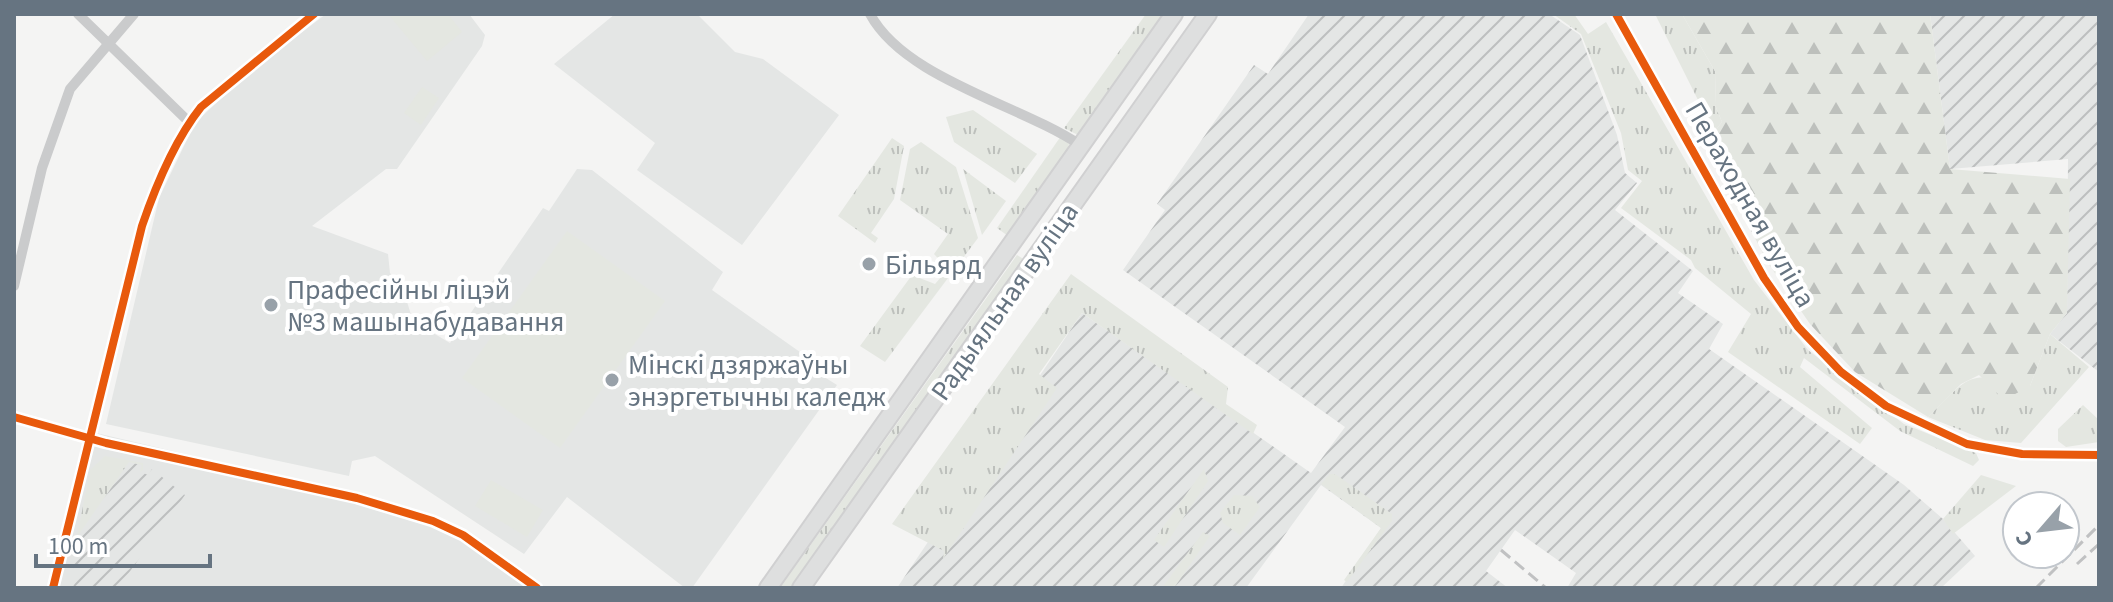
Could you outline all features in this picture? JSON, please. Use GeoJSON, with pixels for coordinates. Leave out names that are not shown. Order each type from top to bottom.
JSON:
{"type":"FeatureCollection","features":[{"type":"Feature","properties":{"kind":"main road","name":"Радыяльная вуліца"},"geometry":{"type":"LineString","coordinates":[[768,588],[1174,14]]}},
{"type":"Feature","properties":{"kind":"main road"},"geometry":{"type":"LineString","coordinates":[[1183,14],[1204,20]]}},
{"type":"Feature","properties":{"kind":"main road","name":"Радыяльная вуліца"},"geometry":{"type":"LineString","coordinates":[[801,588],[1204,20]]}},
{"type":"Feature","properties":{"kind":"street"},"geometry":{"type":"LineString","coordinates":[[78,14],[189,122]]}},
{"type":"Feature","properties":{"kind":"street"},"geometry":{"type":"LineString","coordinates":[[14,286],[42,168],[70,89],[134,14]]}},
{"type":"Feature","properties":{"kind":"street"},"geometry":{"type":"LineString","coordinates":[[53,588],[142,226],[156,188],[189,122],[247,66],[314,14]]}},
{"type":"Feature","properties":{"kind":"street"},"geometry":{"type":"LineString","coordinates":[[870,14],[883,34],[911,56],[984,99],[1060,132],[1080,145]]}},
{"type":"Feature","properties":{"kind":"street","name":"Пераходная вуліца"},"geometry":{"type":"LineString","coordinates":[[1616,14],[1764,278],[1798,327],[1841,372],[1886,406],[1967,444],[2022,454],[2099,455]]}},
{"type":"Feature","properties":{"kind":"street"},"geometry":{"type":"LineString","coordinates":[[14,417],[90,439],[357,498],[433,521],[463,535],[537,588]]}},
{"type":"Feature","properties":{"kind":"shaded area"},"geometry":{"type":"Polygon","coordinates":[[[326,14],[469,14],[485,35],[482,46],[397,169],[386,169],[312,226],[388,254],[390,273],[403,289],[413,321],[450,343],[543,208],[549,211],[577,169],[592,170],[723,272],[712,290],[824,369],[821,375],[837,385],[692,588],[685,588],[567,497],[524,554],[375,456],[352,461],[349,476],[106,424],[159,198],[195,123],[249,72],[326,14]]]}},
{"type":"Feature","properties":{"kind":"shaded area"},"geometry":{"type":"Polygon","coordinates":[[[615,14],[697,14],[735,52],[763,59],[839,115],[742,245],[637,170],[655,143],[554,64],[615,14]]]}},
{"type":"Feature","properties":{"kind":"shaded area"},"geometry":{"type":"Polygon","coordinates":[[[1309,14],[1549,14],[1580,35],[1617,135],[1625,173],[1637,183],[1615,210],[1693,271],[1678,293],[1723,324],[1709,349],[1904,485],[1943,519],[1975,556],[1941,588],[1567,588],[1576,573],[1515,530],[1486,571],[1508,588],[1341,588],[1381,528],[1321,485],[1246,588],[897,588],[1082,313],[1311,473],[1345,427],[1123,270],[1165,210],[1157,204],[1254,65],[1268,74],[1309,14]]]}},
{"type":"Feature","properties":{"kind":"shaded area"},"geometry":{"type":"Polygon","coordinates":[[[1930,14],[2099,14],[2099,372],[2050,334],[2067,313],[2068,159],[1950,169],[1930,14]]]}},
{"type":"Feature","properties":{"kind":"shaded area"},"geometry":{"type":"Polygon","coordinates":[[[96,433],[309,483],[450,528],[539,588],[59,588],[96,433]]]}},
{"type":"Feature","properties":{"kind":"shaded area"},"geometry":{"type":"Polygon","coordinates":[[[129,462],[142,465],[141,472],[148,475],[152,469],[185,495],[118,588],[72,588],[81,574],[72,567],[77,537],[129,462]]]}},
{"type":"Feature","properties":{"kind":"green space"},"geometry":{"type":"Polygon","coordinates":[[[388,14],[448,14],[462,32],[427,61],[388,14]]]}},
{"type":"Feature","properties":{"kind":"green space"},"geometry":{"type":"Polygon","coordinates":[[[1146,14],[1163,14],[1078,135],[1064,128],[1146,14]]]}},
{"type":"Feature","properties":{"kind":"green space"},"geometry":{"type":"Polygon","coordinates":[[[1553,14],[1574,14],[1588,34],[1606,22],[1754,280],[1808,350],[1904,424],[1976,453],[1979,460],[1973,466],[1900,431],[1804,358],[1800,367],[1872,428],[1860,444],[1728,352],[1751,314],[1695,268],[1691,260],[1621,208],[1642,181],[1628,170],[1621,133],[1581,34],[1553,14]]]}},
{"type":"Feature","properties":{"kind":"green space"},"geometry":{"type":"Polygon","coordinates":[[[1655,14],[1682,14],[1716,73],[1715,105],[1722,122],[1714,132],[1655,14]]]}},
{"type":"Feature","properties":{"kind":"green space"},"geometry":{"type":"Polygon","coordinates":[[[1682,14],[1930,14],[1950,169],[2070,179],[2067,313],[2050,334],[2030,386],[2004,400],[1979,375],[1961,384],[1928,417],[1855,372],[1810,324],[1768,263],[1732,194],[1714,132],[1722,122],[1715,105],[1716,73],[1682,14]]]}},
{"type":"Feature","properties":{"kind":"green space"},"geometry":{"type":"Polygon","coordinates":[[[422,87],[439,98],[421,125],[404,113],[422,87]]]}},
{"type":"Feature","properties":{"kind":"green space"},"geometry":{"type":"Polygon","coordinates":[[[973,110],[1037,154],[1015,183],[954,142],[946,117],[973,110]]]}},
{"type":"Feature","properties":{"kind":"green space"},"geometry":{"type":"Polygon","coordinates":[[[1061,136],[1069,144],[1067,152],[1008,236],[997,228],[1061,136]]]}},
{"type":"Feature","properties":{"kind":"green space"},"geometry":{"type":"Polygon","coordinates":[[[892,138],[904,146],[894,199],[871,233],[878,238],[875,243],[838,216],[892,138]]]}},
{"type":"Feature","properties":{"kind":"green space"},"geometry":{"type":"Polygon","coordinates":[[[921,142],[956,167],[978,238],[885,362],[860,346],[912,275],[935,284],[948,269],[934,254],[948,234],[900,200],[910,149],[921,142]]]}},
{"type":"Feature","properties":{"kind":"green space"},"geometry":{"type":"Polygon","coordinates":[[[963,169],[1006,201],[982,235],[963,169]]]}},
{"type":"Feature","properties":{"kind":"green space"},"geometry":{"type":"Polygon","coordinates":[[[567,231],[665,301],[560,448],[462,378],[567,231]]]}},
{"type":"Feature","properties":{"kind":"green space"},"geometry":{"type":"Polygon","coordinates":[[[1017,255],[1025,260],[794,588],[780,588],[1017,255]]]}},
{"type":"Feature","properties":{"kind":"green space"},"geometry":{"type":"Polygon","coordinates":[[[1071,274],[1228,387],[1226,404],[1257,425],[1253,434],[1082,313],[1039,374],[1057,388],[943,559],[944,551],[892,524],[1071,274]]]}},
{"type":"Feature","properties":{"kind":"green space"},"geometry":{"type":"Polygon","coordinates":[[[2050,334],[2089,367],[2021,443],[1985,440],[1928,417],[1954,391],[1973,379],[1994,378],[2030,386],[2050,334]]]}},
{"type":"Feature","properties":{"kind":"green space"},"geometry":{"type":"Polygon","coordinates":[[[2083,405],[2099,420],[2099,442],[2066,447],[2058,441],[2058,429],[2083,405]]]}},
{"type":"Feature","properties":{"kind":"green space"},"geometry":{"type":"Polygon","coordinates":[[[105,456],[143,463],[143,470],[140,472],[142,465],[129,462],[77,537],[90,470],[105,456]]]}},
{"type":"Feature","properties":{"kind":"green space"},"geometry":{"type":"Polygon","coordinates":[[[1204,469],[1208,481],[1164,547],[1154,540],[1204,469]]]}},
{"type":"Feature","properties":{"kind":"green space"},"geometry":{"type":"Polygon","coordinates":[[[1330,474],[1335,474],[1392,514],[1392,521],[1347,582],[1344,580],[1381,528],[1321,484],[1330,474]]]}},
{"type":"Feature","properties":{"kind":"green space"},"geometry":{"type":"Polygon","coordinates":[[[1981,475],[2016,486],[2011,490],[2001,490],[2001,497],[1953,534],[1943,519],[1981,475]]]}},
{"type":"Feature","properties":{"kind":"green space"},"geometry":{"type":"Polygon","coordinates":[[[491,480],[543,510],[527,537],[475,506],[491,480]]]}},
{"type":"Feature","properties":{"kind":"green space"},"geometry":{"type":"Polygon","coordinates":[[[1234,495],[1252,496],[1260,507],[1240,535],[1223,523],[1220,513],[1234,495]]]}},
{"type":"Feature","properties":{"kind":"green space"},"geometry":{"type":"Polygon","coordinates":[[[1203,532],[1210,536],[1174,588],[1162,588],[1203,532]]]}},
{"type":"Feature","properties":{"kind":"railway"},"geometry":{"type":"LineString","coordinates":[[2036,588],[2099,525]]}},
{"type":"Feature","properties":{"kind":"railway"},"geometry":{"type":"LineString","coordinates":[[2081,560],[2099,544]]}},
{"type":"Feature","properties":{"kind":"railway"},"geometry":{"type":"LineString","coordinates":[[1501,550],[1546,588]]}},
{"type":"Feature","properties":{"kind":"cycle path"},"geometry":{"type":"LineString","coordinates":[[53,588],[142,226],[167,164],[182,134],[201,107],[314,14]]}},
{"type":"Feature","properties":{"kind":"cycle path"},"geometry":{"type":"LineString","coordinates":[[1616,14],[1764,278],[1798,327],[1841,372],[1886,406],[1967,444],[2022,454],[2099,455]]}},
{"type":"Feature","properties":{"kind":"cycle path"},"geometry":{"type":"LineString","coordinates":[[14,417],[106,443],[357,498],[433,521],[463,535],[537,588]]}},
{"type":"Feature","properties":{"kind":"place","name":"Більярд"},"geometry":{"type":"Point","coordinates":[869,264]}},
{"type":"Feature","properties":{"kind":"place","name":"Прафесійны ліцэй №3 машынабудавання"},"geometry":{"type":"Point","coordinates":[271,305]}},
{"type":"Feature","properties":{"kind":"place","name":"Мінскі дзяржаўны энэргетычны каледж"},"geometry":{"type":"Point","coordinates":[612,380]}}]}
